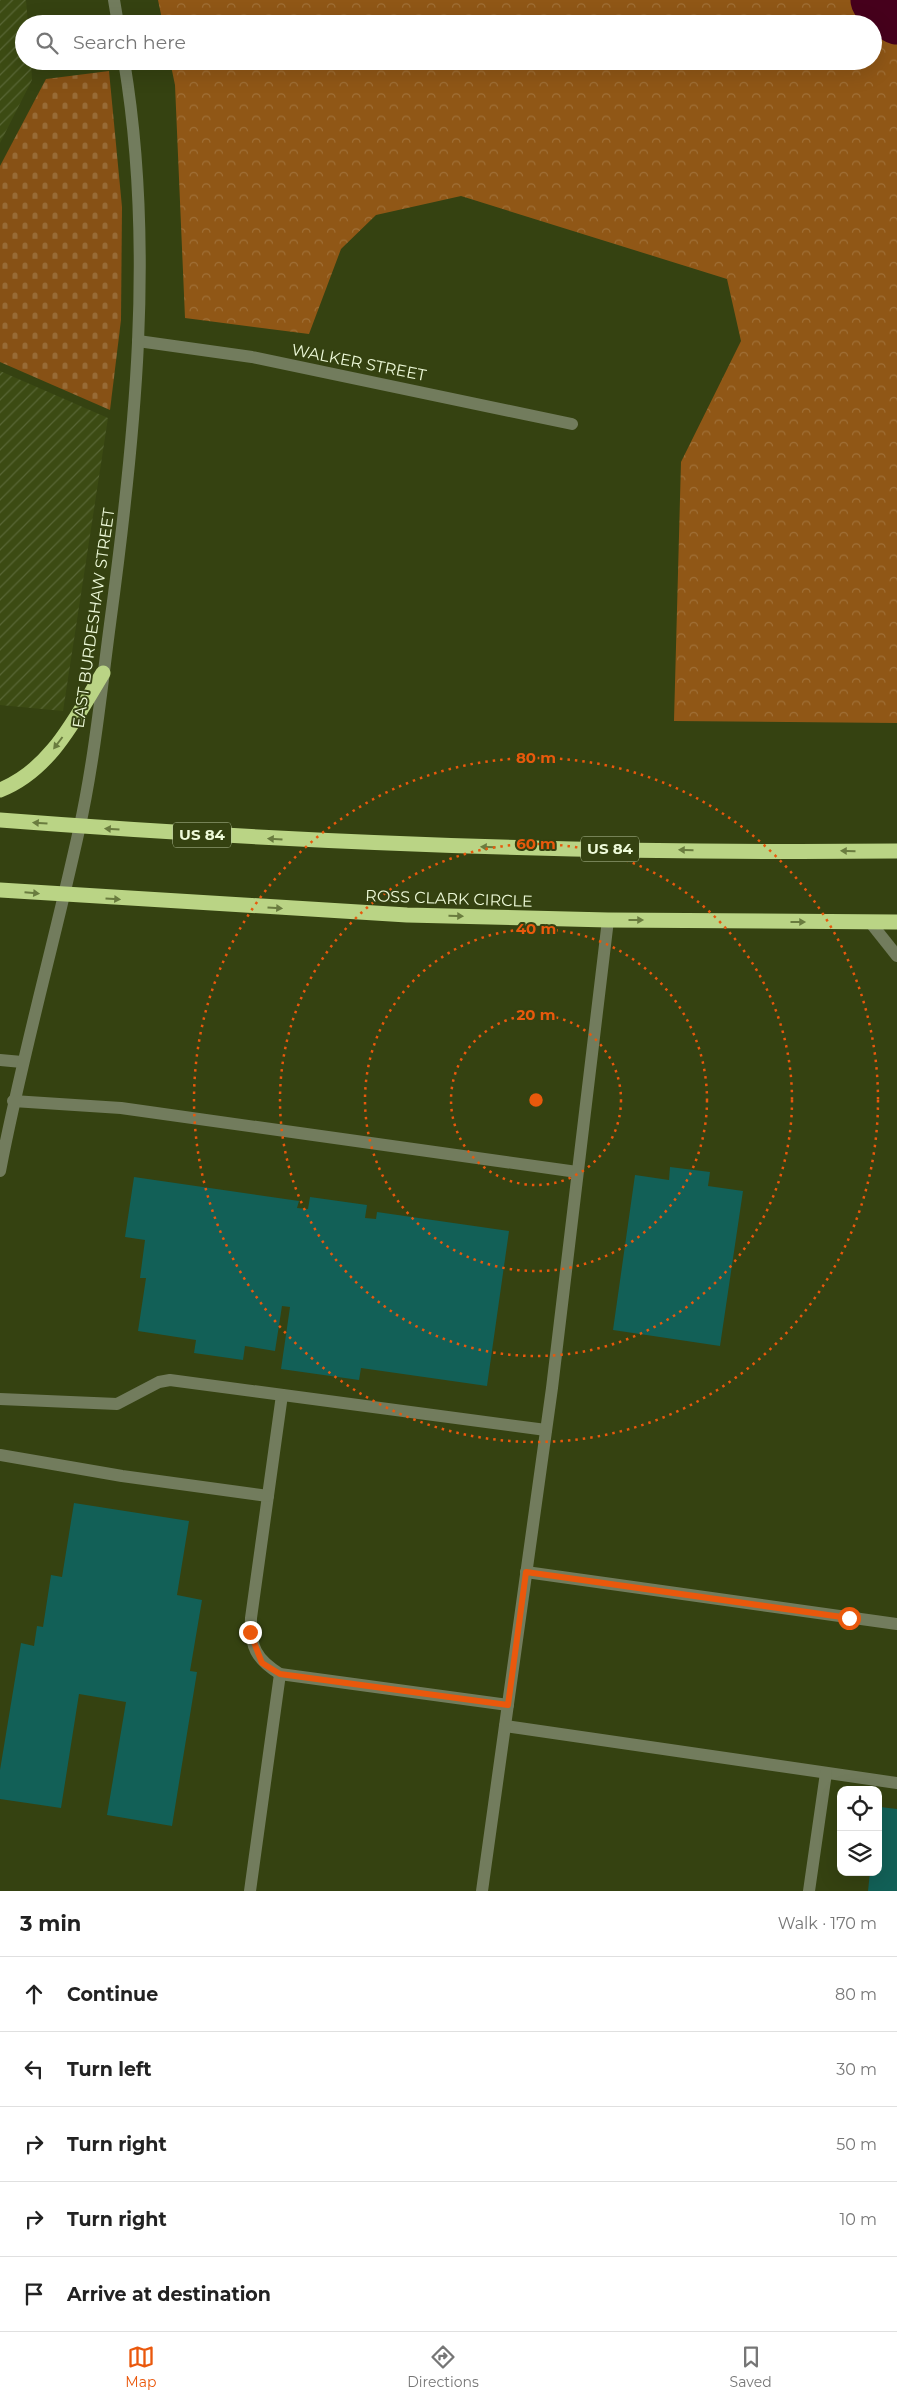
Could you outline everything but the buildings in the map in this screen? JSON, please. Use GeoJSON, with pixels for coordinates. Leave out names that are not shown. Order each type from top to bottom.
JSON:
{"type":"FeatureCollection","features":[{"type":"Feature","properties":{"kind":"highway"},"geometry":{"type":"LineString","coordinates":[[0,790],[17,783],[59,744],[104,673]]}},
{"type":"Feature","properties":{"kind":"highway","name":"US 84"},"geometry":{"type":"LineString","coordinates":[[0,820],[236,837],[531,848],[897,851]]}},
{"type":"Feature","properties":{"kind":"highway","name":"ROSS CLARK CIRCLE"},"geometry":{"type":"LineString","coordinates":[[0,890],[64,896],[407,915],[608,920],[897,922]]}},
{"type":"Feature","properties":{"kind":"street"},"geometry":{"type":"LineString","coordinates":[[114,0],[116,15]]}},
{"type":"Feature","properties":{"kind":"street","name":"EAST BURDESHAW STREET"},"geometry":{"type":"LineString","coordinates":[[0,1171],[22,1062],[80,826],[104,673],[122,538],[138,341],[140,267],[138,174],[125,70]]}},
{"type":"Feature","properties":{"kind":"street","name":"WALKER STREET"},"geometry":{"type":"LineString","coordinates":[[138,341],[252,357],[572,424]]}},
{"type":"Feature","properties":{"kind":"street"},"geometry":{"type":"LineString","coordinates":[[482,1891],[546,1430],[608,920]]}},
{"type":"Feature","properties":{"kind":"street"},"geometry":{"type":"LineString","coordinates":[[870,922],[897,956]]}},
{"type":"Feature","properties":{"kind":"street"},"geometry":{"type":"LineString","coordinates":[[0,1060],[22,1062]]}},
{"type":"Feature","properties":{"kind":"street"},"geometry":{"type":"LineString","coordinates":[[13,1101],[121,1108],[577,1172]]}},
{"type":"Feature","properties":{"kind":"street"},"geometry":{"type":"LineString","coordinates":[[0,1399],[117,1404],[164,1380],[546,1430]]}},
{"type":"Feature","properties":{"kind":"street"},"geometry":{"type":"LineString","coordinates":[[282,1395],[250,1632],[262,1663],[280,1674],[508,1705]]}},
{"type":"Feature","properties":{"kind":"street"},"geometry":{"type":"LineString","coordinates":[[0,1454],[122,1476],[268,1496]]}},
{"type":"Feature","properties":{"kind":"street"},"geometry":{"type":"LineString","coordinates":[[526,1572],[897,1624]]}},
{"type":"Feature","properties":{"kind":"street"},"geometry":{"type":"LineString","coordinates":[[250,1891],[280,1674]]}},
{"type":"Feature","properties":{"kind":"street"},"geometry":{"type":"LineString","coordinates":[[505,1726],[897,1784]]}},
{"type":"Feature","properties":{"kind":"street"},"geometry":{"type":"LineString","coordinates":[[809,1891],[826,1773]]}},
{"type":"Feature","properties":{"kind":"shaded area"},"geometry":{"type":"Polygon","coordinates":[[[0,0],[26,0],[27,15],[15,15],[15,70],[31,70],[32,80],[0,143],[0,0]]]}},
{"type":"Feature","properties":{"kind":"shaded area"},"geometry":{"type":"Polygon","coordinates":[[[0,371],[108,418],[63,711],[0,705],[0,371]]]}},
{"type":"Feature","properties":{"kind":"green space"},"geometry":{"type":"Polygon","coordinates":[[[158,0],[897,0],[897,723],[674,721],[681,462],[741,341],[727,279],[461,196],[376,215],[341,249],[309,334],[185,318],[175,85],[172,70],[882,70],[882,15],[161,15],[158,0]]]}},
{"type":"Feature","properties":{"kind":"green space"},"geometry":{"type":"Polygon","coordinates":[[[109,71],[122,207],[121,320],[110,410],[0,362],[0,166],[46,79],[109,71]]]}},
{"type":"Feature","properties":{"kind":"waterway"},"geometry":{"type":"LineString","coordinates":[[876,0],[881,8],[897,19]]}},
{"type":"Feature","properties":{"kind":"route"},"geometry":{"type":"LineString","coordinates":[[250,1632],[254,1647],[262,1663],[280,1674],[508,1705],[526,1572],[849,1618]]}}]}
